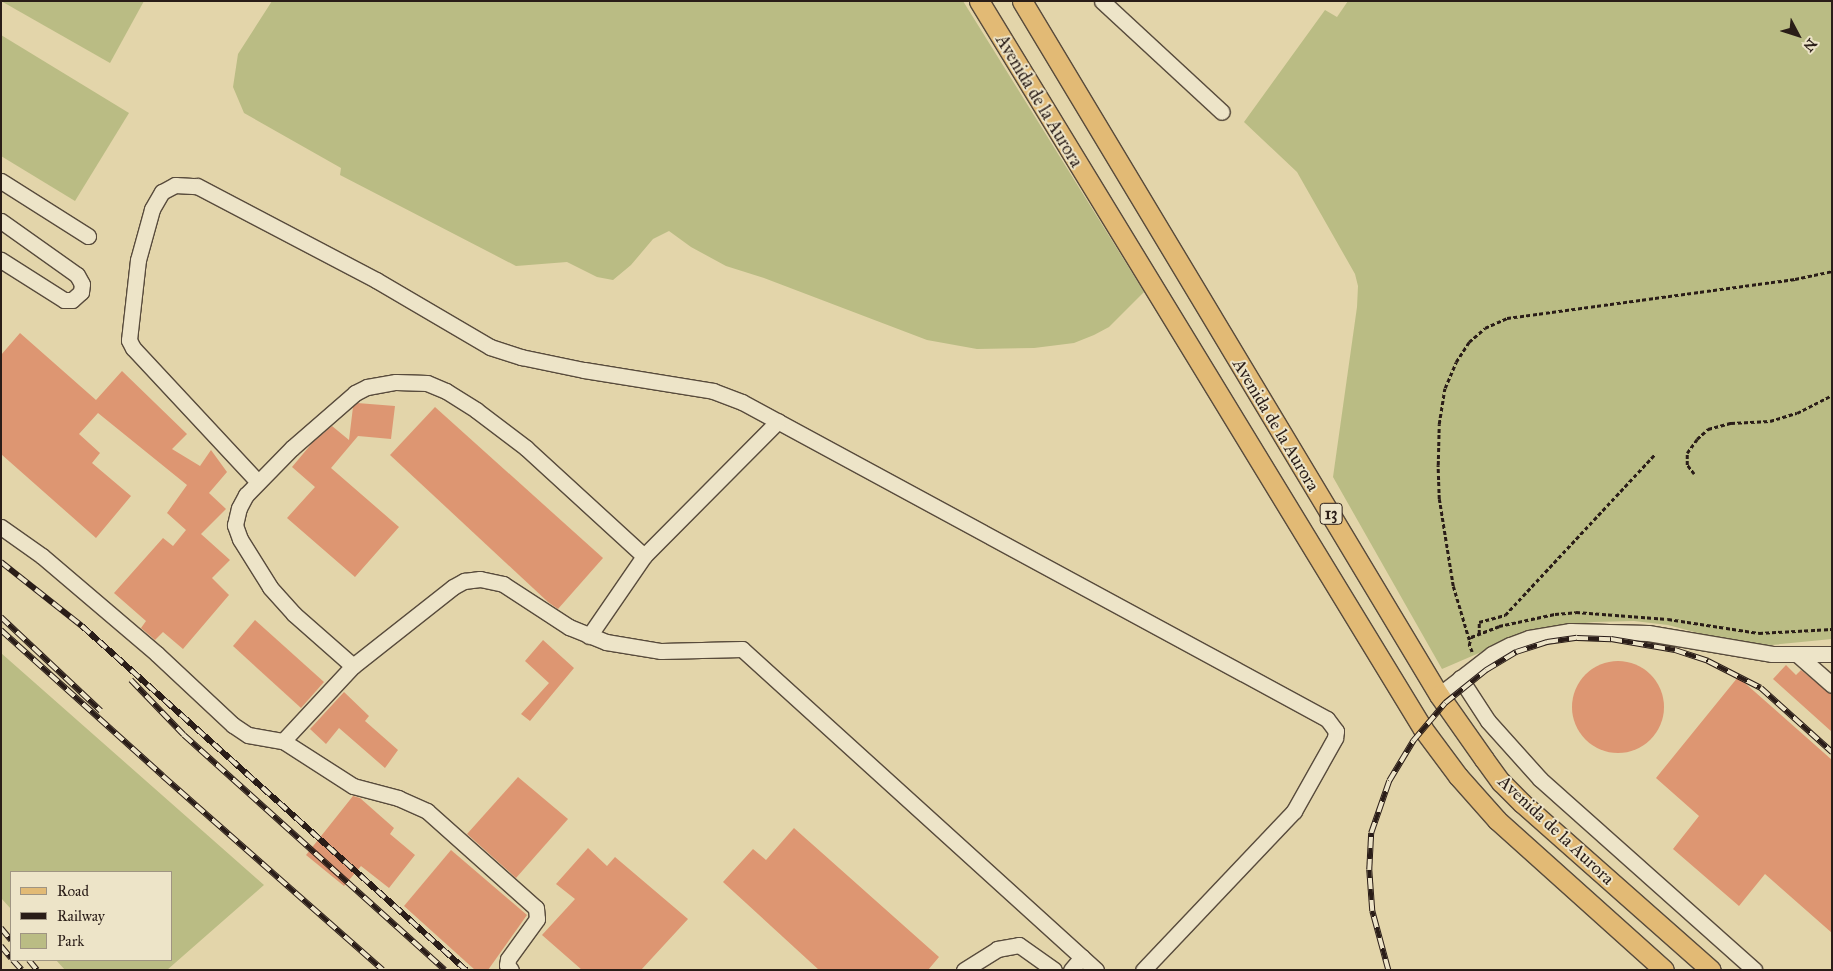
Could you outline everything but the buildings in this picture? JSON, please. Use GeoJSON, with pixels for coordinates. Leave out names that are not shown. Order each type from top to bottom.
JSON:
{"type":"FeatureCollection","features":[{"type":"Feature","properties":{"kind":"main road","name":"Avenida de la Aurora"},"geometry":{"type":"LineString","coordinates":[[979,1],[1423,729],[1458,776],[1497,820],[1664,970]]}},
{"type":"Feature","properties":{"kind":"main road","name":"Avenida de la Aurora"},"geometry":{"type":"LineString","coordinates":[[1022,1],[1439,695],[1501,782],[1522,803],[1711,970]]}},
{"type":"Feature","properties":{"kind":"street"},"geometry":{"type":"LineString","coordinates":[[1102,1],[1222,112]]}},
{"type":"Feature","properties":{"kind":"street"},"geometry":{"type":"LineString","coordinates":[[258,482],[133,348],[129,340],[138,260],[152,209],[162,192],[175,185],[196,186],[376,280],[490,347],[521,357],[584,370],[713,392],[742,402],[1327,719],[1333,724],[1336,731],[1332,745],[1294,811],[1143,970]]}},
{"type":"Feature","properties":{"kind":"street"},"geometry":{"type":"LineString","coordinates":[[3,187],[88,236]]}},
{"type":"Feature","properties":{"kind":"street"},"geometry":{"type":"LineString","coordinates":[[1,221],[77,275],[82,284],[81,292],[72,300],[64,300],[1,260]]}},
{"type":"Feature","properties":{"kind":"street"},"geometry":{"type":"LineString","coordinates":[[353,666],[294,614],[270,587],[240,539],[235,525],[239,508],[246,495],[258,482],[292,448],[355,393],[367,387],[396,382],[427,383],[446,391],[476,410],[526,448],[644,556]]}},
{"type":"Feature","properties":{"kind":"street"},"geometry":{"type":"LineString","coordinates":[[589,636],[644,556],[778,421]]}},
{"type":"Feature","properties":{"kind":"street"},"geometry":{"type":"LineString","coordinates":[[1,527],[42,556],[129,630],[233,725],[248,735],[283,741],[354,786],[398,798],[427,811],[536,908],[537,920],[507,961],[512,970]]}},
{"type":"Feature","properties":{"kind":"street"},"geometry":{"type":"LineString","coordinates":[[283,741],[353,666],[444,594],[464,581],[473,579],[488,579],[504,584],[552,617],[589,636],[633,648],[661,651],[742,649],[1096,970]]}},
{"type":"Feature","properties":{"kind":"street"},"geometry":{"type":"LineString","coordinates":[[1439,695],[1492,654],[1510,645],[1529,638],[1570,631],[1648,633],[1744,650],[1798,655],[1832,654]]}},
{"type":"Feature","properties":{"kind":"street"},"geometry":{"type":"LineString","coordinates":[[1798,655],[1832,685]]}},
{"type":"Feature","properties":{"kind":"street"},"geometry":{"type":"LineString","coordinates":[[1460,678],[1488,721],[1540,779],[1754,970]]}},
{"type":"Feature","properties":{"kind":"street"},"geometry":{"type":"LineString","coordinates":[[964,970],[996,949],[1019,945],[1054,970]]}},
{"type":"Feature","properties":{"kind":"street"},"geometry":{"type":"LineString","coordinates":[[1071,970],[1082,957]]}},
{"type":"Feature","properties":{"kind":"path"},"geometry":{"type":"LineString","coordinates":[[1469,640],[1453,586],[1448,561],[1439,499],[1438,465],[1439,424],[1445,388],[1456,362],[1469,342],[1485,328],[1507,318],[1795,279],[1832,271]]}},
{"type":"Feature","properties":{"kind":"path"},"geometry":{"type":"LineString","coordinates":[[1694,474],[1687,465],[1687,453],[1697,438],[1708,429],[1731,423],[1770,421],[1797,413],[1832,395]]}},
{"type":"Feature","properties":{"kind":"path"},"geometry":{"type":"LineString","coordinates":[[1479,634],[1479,622],[1505,615],[1656,453]]}},
{"type":"Feature","properties":{"kind":"green space"},"geometry":{"type":"Polygon","coordinates":[[[1,1],[144,1],[110,63],[1,1]]]}},
{"type":"Feature","properties":{"kind":"green space"},"geometry":{"type":"Polygon","coordinates":[[[272,1],[963,1],[1144,292],[1109,327],[1074,343],[1034,348],[977,349],[927,340],[764,278],[726,266],[691,247],[669,231],[653,239],[631,265],[613,280],[597,277],[567,262],[516,266],[340,175],[341,168],[244,113],[233,87],[238,54],[272,1]]]}},
{"type":"Feature","properties":{"kind":"green space"},"geometry":{"type":"Polygon","coordinates":[[[1348,1],[1832,1],[1832,639],[1751,647],[1668,625],[1634,621],[1594,622],[1560,626],[1493,647],[1442,669],[1333,477],[1357,307],[1358,286],[1355,274],[1297,172],[1244,122],[1325,10],[1337,17],[1348,1]]]}},
{"type":"Feature","properties":{"kind":"green space"},"geometry":{"type":"Polygon","coordinates":[[[1,35],[129,113],[75,201],[1,156],[1,35]]]}},
{"type":"Feature","properties":{"kind":"green space"},"geometry":{"type":"Polygon","coordinates":[[[1,653],[264,885],[167,970],[65,970],[57,961],[172,961],[172,871],[10,871],[10,908],[1,898],[1,653]]]}},
{"type":"Feature","properties":{"kind":"railway"},"geometry":{"type":"LineString","coordinates":[[1,562],[82,626],[466,970]]}},
{"type":"Feature","properties":{"kind":"railway"},"geometry":{"type":"LineString","coordinates":[[1,617],[101,711]]}},
{"type":"Feature","properties":{"kind":"railway"},"geometry":{"type":"LineString","coordinates":[[1,630],[383,970]]}},
{"type":"Feature","properties":{"kind":"railway"},"geometry":{"type":"LineString","coordinates":[[1388,970],[1372,911],[1369,870],[1371,833],[1389,781],[1413,741],[1445,703],[1486,670],[1516,652],[1547,642],[1577,638],[1611,639],[1675,650],[1708,661],[1761,688],[1832,752]]}},
{"type":"Feature","properties":{"kind":"railway"},"geometry":{"type":"LineString","coordinates":[[131,680],[184,735],[445,970]]}},
{"type":"Feature","properties":{"kind":"railway"},"geometry":{"type":"LineString","coordinates":[[1,928],[10,939]]}},
{"type":"Feature","properties":{"kind":"railway"},"geometry":{"type":"LineString","coordinates":[[1,946],[10,957]]}},
{"type":"Feature","properties":{"kind":"railway"},"geometry":{"type":"LineString","coordinates":[[14,961],[22,970]]}},
{"type":"Feature","properties":{"kind":"railway"},"geometry":{"type":"LineString","coordinates":[[30,961],[37,970]]}}]}
